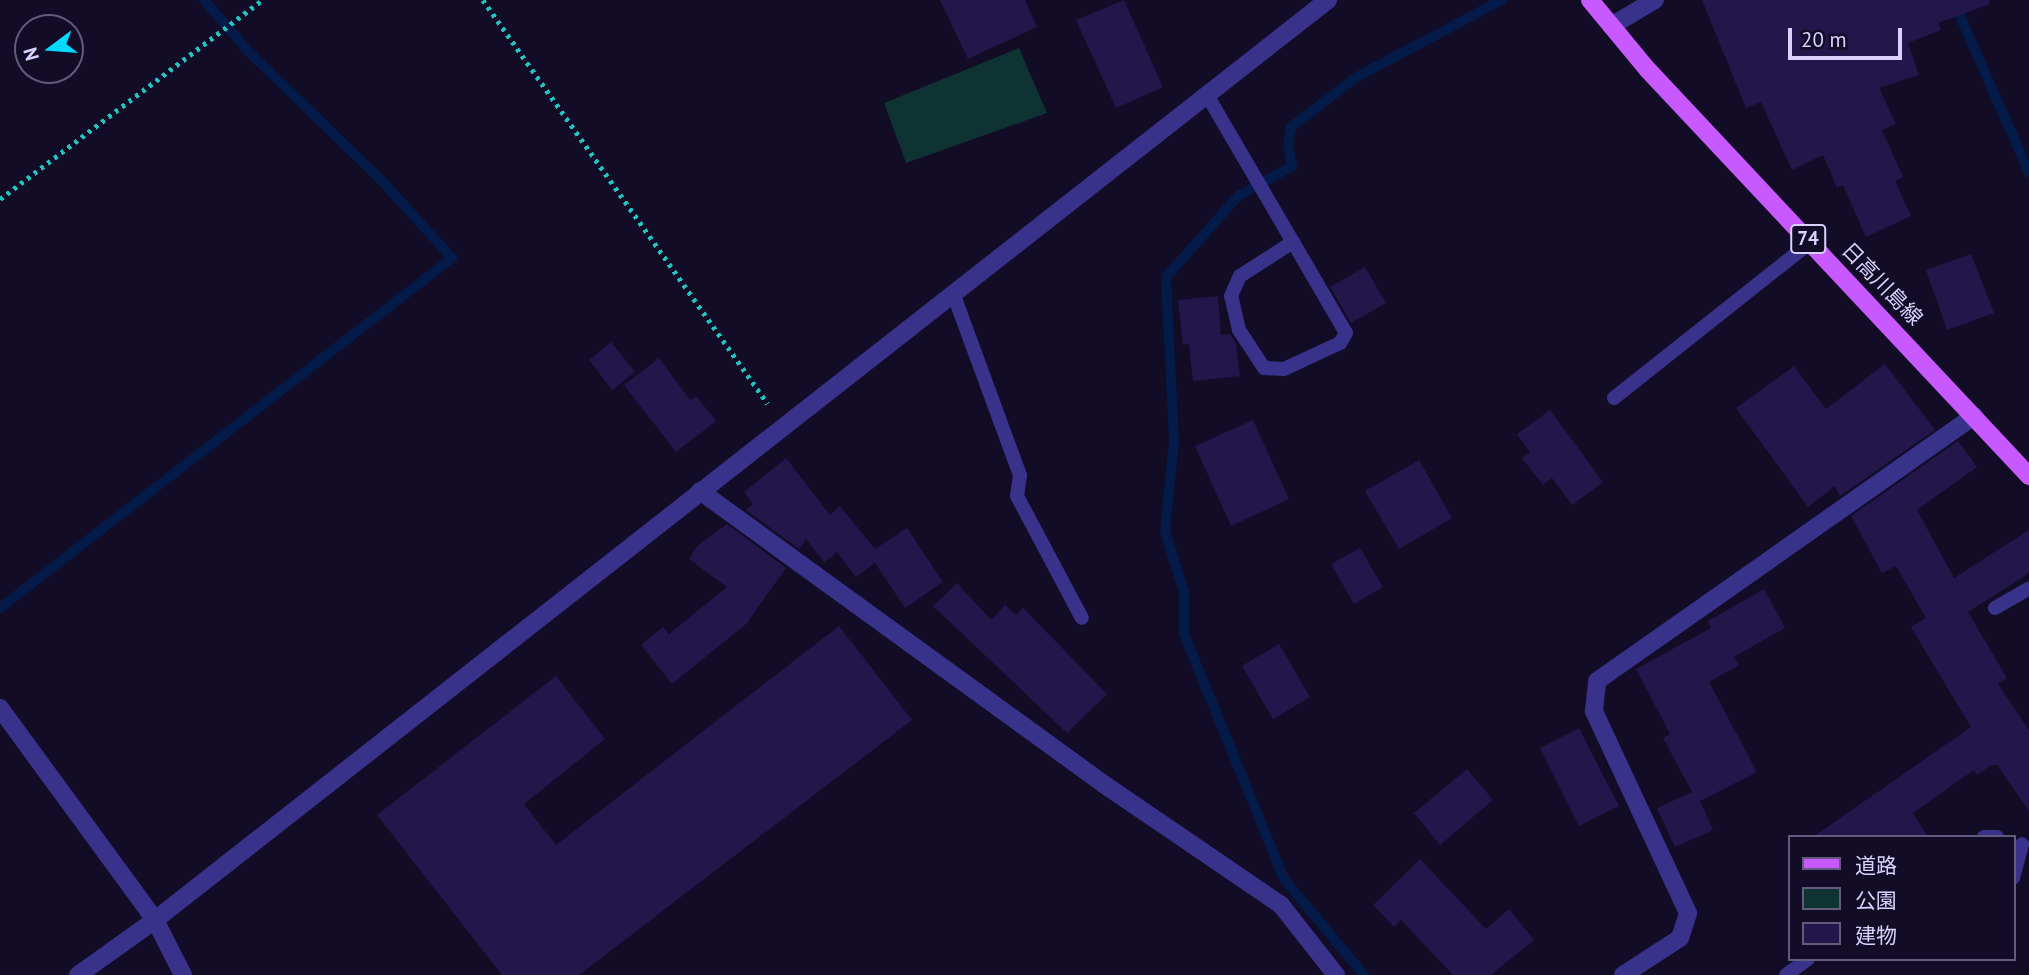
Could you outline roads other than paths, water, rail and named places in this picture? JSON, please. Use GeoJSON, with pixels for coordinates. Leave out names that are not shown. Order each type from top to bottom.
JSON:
{"type":"FeatureCollection","features":[{"type":"Feature","properties":{"kind":"main road","name":"日高川島線"},"geometry":{"type":"LineString","coordinates":[[1590,0],[1611,26],[2029,476]]}},
{"type":"Feature","properties":{"kind":"street"},"geometry":{"type":"LineString","coordinates":[[78,975],[155,920],[1328,0]]}},
{"type":"Feature","properties":{"kind":"street"},"geometry":{"type":"LineString","coordinates":[[1611,26],[1655,0]]}},
{"type":"Feature","properties":{"kind":"street"},"geometry":{"type":"LineString","coordinates":[[1623,975],[1680,938],[1688,913],[1594,711],[1597,681],[1974,416]]}},
{"type":"Feature","properties":{"kind":"street"},"geometry":{"type":"LineString","coordinates":[[700,491],[1105,785],[1281,905],[1336,975]]}},
{"type":"Feature","properties":{"kind":"street"},"geometry":{"type":"LineString","coordinates":[[0,708],[155,920],[183,975]]}},
{"type":"Feature","properties":{"kind":"lane"},"geometry":{"type":"LineString","coordinates":[[1207,95],[1293,242],[1346,333],[1340,343],[1284,369],[1264,368],[1239,330],[1231,296],[1240,276],[1293,242]]}},
{"type":"Feature","properties":{"kind":"lane"},"geometry":{"type":"LineString","coordinates":[[1614,398],[1811,242]]}},
{"type":"Feature","properties":{"kind":"lane"},"geometry":{"type":"LineString","coordinates":[[953,293],[1020,475],[1017,496],[1082,618]]}},
{"type":"Feature","properties":{"kind":"lane"},"geometry":{"type":"LineString","coordinates":[[1995,608],[2029,588]]}},
{"type":"Feature","properties":{"kind":"lane"},"geometry":{"type":"LineString","coordinates":[[2015,869],[2021,841]]}},
{"type":"Feature","properties":{"kind":"lane"},"geometry":{"type":"LineString","coordinates":[[1786,975],[1805,961]]}},
{"type":"Feature","properties":{"kind":"waterway"},"geometry":{"type":"LineString","coordinates":[[0,608],[452,258],[380,179],[249,52],[204,0]]}},
{"type":"Feature","properties":{"kind":"waterway"},"geometry":{"type":"LineString","coordinates":[[1364,975],[1284,879],[1184,634],[1184,592],[1165,531],[1174,441],[1166,277],[1238,196],[1292,166],[1288,146],[1291,127],[1355,78],[1502,0]]}},
{"type":"Feature","properties":{"kind":"waterway"},"geometry":{"type":"LineString","coordinates":[[1953,0],[2029,172]]}}]}
